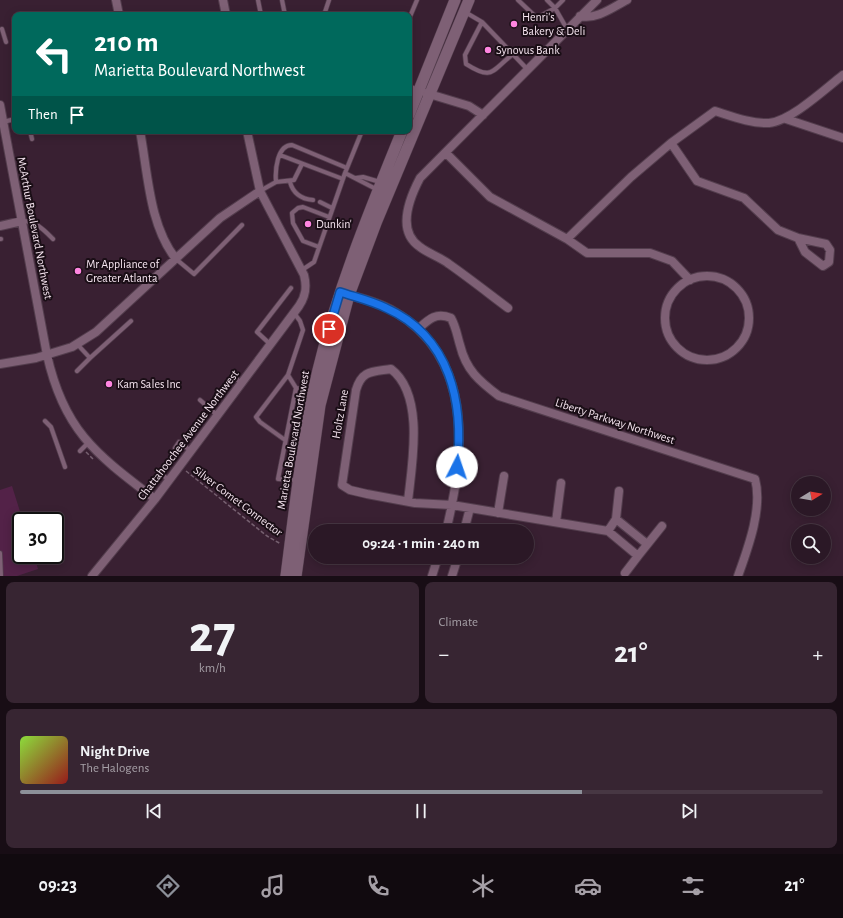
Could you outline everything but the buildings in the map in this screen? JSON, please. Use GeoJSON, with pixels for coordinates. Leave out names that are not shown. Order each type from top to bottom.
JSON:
{"type":"FeatureCollection","features":[{"type":"Feature","properties":{"kind":"main road"},"geometry":{"type":"LineString","coordinates":[[412,99],[414,88],[455,0]]}},
{"type":"Feature","properties":{"kind":"main road"},"geometry":{"type":"LineString","coordinates":[[296,576],[320,405],[344,294],[376,223],[470,0]]}},
{"type":"Feature","properties":{"kind":"main road","name":"Marietta Boulevard Northwest"},"geometry":{"type":"LineString","coordinates":[[286,576],[298,480],[314,392],[344,294],[380,186],[401,134]]}},
{"type":"Feature","properties":{"kind":"street"},"geometry":{"type":"LineString","coordinates":[[116,0],[118,12]]}},
{"type":"Feature","properties":{"kind":"street"},"geometry":{"type":"LineString","coordinates":[[223,0],[225,12]]}},
{"type":"Feature","properties":{"kind":"street"},"geometry":{"type":"LineString","coordinates":[[508,308],[448,263],[419,247],[411,239],[406,224],[408,206],[412,193],[420,178],[597,0]]}},
{"type":"Feature","properties":{"kind":"street"},"geometry":{"type":"LineString","coordinates":[[580,16],[590,18],[627,0]]}},
{"type":"Feature","properties":{"kind":"street"},"geometry":{"type":"LineString","coordinates":[[567,239],[630,177],[671,143],[715,111],[740,119],[768,123],[786,119],[843,74]]}},
{"type":"Feature","properties":{"kind":"street"},"geometry":{"type":"LineString","coordinates":[[414,88],[430,95],[469,106],[483,114]]}},
{"type":"Feature","properties":{"kind":"street","name":"McArthur Boulevard Northwest"},"geometry":{"type":"LineString","coordinates":[[0,105],[47,355],[59,396],[84,447],[155,499]]}},
{"type":"Feature","properties":{"kind":"street"},"geometry":{"type":"LineString","coordinates":[[786,119],[843,138]]}},
{"type":"Feature","properties":{"kind":"street"},"geometry":{"type":"LineString","coordinates":[[141,134],[157,224],[163,239],[176,259]]}},
{"type":"Feature","properties":{"kind":"street","name":"Chattahoochee Avenue Northwest"},"geometry":{"type":"LineString","coordinates":[[92,576],[155,499],[294,313],[305,294],[306,288],[301,271],[260,191],[248,134]]}},
{"type":"Feature","properties":{"kind":"street"},"geometry":{"type":"LineString","coordinates":[[671,143],[697,181],[744,198],[778,230],[798,238]]}},
{"type":"Feature","properties":{"kind":"street"},"geometry":{"type":"LineString","coordinates":[[446,153],[490,197],[567,239],[587,253],[650,253],[672,261],[690,280]]}},
{"type":"Feature","properties":{"kind":"street"},"geometry":{"type":"LineString","coordinates":[[0,364],[47,355],[77,344],[96,332],[121,311],[220,218],[260,191]]}},
{"type":"Feature","properties":{"kind":"street"},"geometry":{"type":"LineString","coordinates":[[0,226],[22,222]]}},
{"type":"Feature","properties":{"kind":"street"},"geometry":{"type":"LineString","coordinates":[[706,276],[723,279],[737,289],[746,303],[749,319],[745,336],[735,350],[721,358],[705,360],[690,357],[676,347],[668,334],[665,318],[668,302],[677,289],[690,280],[706,276]]}},
{"type":"Feature","properties":{"kind":"street"},"geometry":{"type":"LineString","coordinates":[[344,294],[387,308],[418,329],[435,348],[442,359],[456,394],[458,415],[459,454],[452,505],[448,524]]}},
{"type":"Feature","properties":{"kind":"street","name":"Liberty Parkway Northwest"},"geometry":{"type":"LineString","coordinates":[[418,329],[434,316],[444,315],[451,318],[457,328],[464,357],[476,378],[499,396],[755,479],[758,492],[757,510],[738,576]]}},
{"type":"Feature","properties":{"kind":"street","name":"Holtz Lane"},"geometry":{"type":"LineString","coordinates":[[408,501],[414,454],[411,400],[398,374],[391,369],[368,373],[360,379],[356,390],[342,485],[350,490],[366,494],[408,501],[452,505],[608,531]]}},
{"type":"Feature","properties":{"kind":"street"},"geometry":{"type":"LineString","coordinates":[[498,513],[504,476]]}},
{"type":"Feature","properties":{"kind":"street"},"geometry":{"type":"LineString","coordinates":[[556,522],[561,483]]}},
{"type":"Feature","properties":{"kind":"street"},"geometry":{"type":"LineString","coordinates":[[619,491],[616,519],[608,531],[638,556]]}},
{"type":"Feature","properties":{"kind":"street"},"geometry":{"type":"LineString","coordinates":[[466,524],[470,508]]}},
{"type":"Feature","properties":{"kind":"street"},"geometry":{"type":"LineString","coordinates":[[616,519],[647,544]]}},
{"type":"Feature","properties":{"kind":"street"},"geometry":{"type":"LineString","coordinates":[[624,573],[662,526]]}},
{"type":"Feature","properties":{"kind":"street"},"geometry":{"type":"LineString","coordinates":[[432,576],[436,564]]}},
{"type":"Feature","properties":{"kind":"street"},"geometry":{"type":"LineString","coordinates":[[452,576],[456,564]]}},
{"type":"Feature","properties":{"kind":"lane"},"geometry":{"type":"LineString","coordinates":[[258,0],[260,12]]}},
{"type":"Feature","properties":{"kind":"lane"},"geometry":{"type":"LineString","coordinates":[[282,0],[284,12]]}},
{"type":"Feature","properties":{"kind":"lane"},"geometry":{"type":"LineString","coordinates":[[325,12],[329,0]]}},
{"type":"Feature","properties":{"kind":"lane"},"geometry":{"type":"LineString","coordinates":[[412,12],[417,0]]}},
{"type":"Feature","properties":{"kind":"lane"},"geometry":{"type":"LineString","coordinates":[[518,0],[537,18],[555,8],[563,0]]}},
{"type":"Feature","properties":{"kind":"lane"},"geometry":{"type":"LineString","coordinates":[[547,0],[555,8],[568,29]]}},
{"type":"Feature","properties":{"kind":"lane"},"geometry":{"type":"LineString","coordinates":[[464,12],[482,22],[528,70]]}},
{"type":"Feature","properties":{"kind":"lane"},"geometry":{"type":"LineString","coordinates":[[482,22],[465,55],[466,64],[486,74],[492,73],[512,55]]}},
{"type":"Feature","properties":{"kind":"lane"},"geometry":{"type":"LineString","coordinates":[[2,29],[6,42]]}},
{"type":"Feature","properties":{"kind":"lane"},"geometry":{"type":"LineString","coordinates":[[3,122],[12,120]]}},
{"type":"Feature","properties":{"kind":"lane"},"geometry":{"type":"LineString","coordinates":[[31,134],[32,139]]}},
{"type":"Feature","properties":{"kind":"lane"},"geometry":{"type":"LineString","coordinates":[[301,271],[314,262],[332,208],[361,134]]}},
{"type":"Feature","properties":{"kind":"lane"},"geometry":{"type":"LineString","coordinates":[[276,182],[275,170],[280,155],[284,148],[292,144],[347,168]]}},
{"type":"Feature","properties":{"kind":"lane"},"geometry":{"type":"LineString","coordinates":[[280,155],[343,179]]}},
{"type":"Feature","properties":{"kind":"lane"},"geometry":{"type":"LineString","coordinates":[[260,191],[276,182],[290,182],[294,180],[302,164]]}},
{"type":"Feature","properties":{"kind":"lane"},"geometry":{"type":"LineString","coordinates":[[345,173],[356,178],[357,180],[380,186]]}},
{"type":"Feature","properties":{"kind":"lane"},"geometry":{"type":"LineString","coordinates":[[356,178],[363,177],[380,186]]}},
{"type":"Feature","properties":{"kind":"lane"},"geometry":{"type":"LineString","coordinates":[[290,182],[293,191],[311,201]]}},
{"type":"Feature","properties":{"kind":"lane"},"geometry":{"type":"LineString","coordinates":[[321,204],[332,208]]}},
{"type":"Feature","properties":{"kind":"lane"},"geometry":{"type":"LineString","coordinates":[[319,247],[303,241],[293,223],[292,213],[303,206],[329,217]]}},
{"type":"Feature","properties":{"kind":"lane"},"geometry":{"type":"LineString","coordinates":[[22,222],[30,221],[40,226],[53,239]]}},
{"type":"Feature","properties":{"kind":"lane"},"geometry":{"type":"LineString","coordinates":[[176,259],[194,274],[242,225]]}},
{"type":"Feature","properties":{"kind":"lane"},"geometry":{"type":"LineString","coordinates":[[271,344],[257,332],[291,288]]}},
{"type":"Feature","properties":{"kind":"lane"},"geometry":{"type":"LineString","coordinates":[[285,440],[260,422],[256,417],[288,375],[303,330],[300,321],[294,313]]}},
{"type":"Feature","properties":{"kind":"lane"},"geometry":{"type":"LineString","coordinates":[[77,371],[131,321]]}},
{"type":"Feature","properties":{"kind":"lane"},"geometry":{"type":"LineString","coordinates":[[77,344],[90,358]]}},
{"type":"Feature","properties":{"kind":"lane"},"geometry":{"type":"LineString","coordinates":[[232,375],[242,383]]}},
{"type":"Feature","properties":{"kind":"lane"},"geometry":{"type":"LineString","coordinates":[[288,375],[296,388],[278,479],[298,480]]}},
{"type":"Feature","properties":{"kind":"lane"},"geometry":{"type":"LineString","coordinates":[[296,388],[314,392]]}},
{"type":"Feature","properties":{"kind":"lane"},"geometry":{"type":"LineString","coordinates":[[200,400],[217,416]]}},
{"type":"Feature","properties":{"kind":"lane"},"geometry":{"type":"LineString","coordinates":[[45,421],[51,427],[65,467]]}},
{"type":"Feature","properties":{"kind":"lane"},"geometry":{"type":"LineString","coordinates":[[175,448],[179,442],[191,451]]}},
{"type":"Feature","properties":{"kind":"lane"},"geometry":{"type":"LineString","coordinates":[[160,473],[169,480]]}},
{"type":"Feature","properties":{"kind":"lane"},"geometry":{"type":"LineString","coordinates":[[0,553],[1,576]]}},
{"type":"Feature","properties":{"kind":"path"},"geometry":{"type":"LineString","coordinates":[[84,447],[97,462]]}},
{"type":"Feature","properties":{"kind":"path","name":"Silver Comet Connector"},"geometry":{"type":"LineString","coordinates":[[182,477],[186,471],[266,536],[284,545]]}},
{"type":"Feature","properties":{"kind":"shaded area"},"geometry":{"type":"Polygon","coordinates":[[[12,486],[20,512],[12,512],[12,564],[37,564],[38,569],[17,576],[0,576],[0,490],[12,486]]]}},
{"type":"Feature","properties":{"kind":"place","name":"Henri's Bakery & Deli"},"geometry":{"type":"Point","coordinates":[514,24]}},
{"type":"Feature","properties":{"kind":"place","name":"Synovus Bank"},"geometry":{"type":"Point","coordinates":[488,50]}},
{"type":"Feature","properties":{"kind":"place","name":"Dunkin'"},"geometry":{"type":"Point","coordinates":[308,224]}},
{"type":"Feature","properties":{"kind":"place","name":"Mr Appliance of Greater Atlanta"},"geometry":{"type":"Point","coordinates":[78,271]}},
{"type":"Feature","properties":{"kind":"place","name":"Kam Sales Inc"},"geometry":{"type":"Point","coordinates":[109,384]}},
{"type":"Feature","properties":{"kind":"route"},"geometry":{"type":"LineString","coordinates":[[329,329],[340,292],[375,303],[397,313],[408,320],[427,338],[442,359],[453,383],[456,394],[459,454],[457,467]]}}]}
